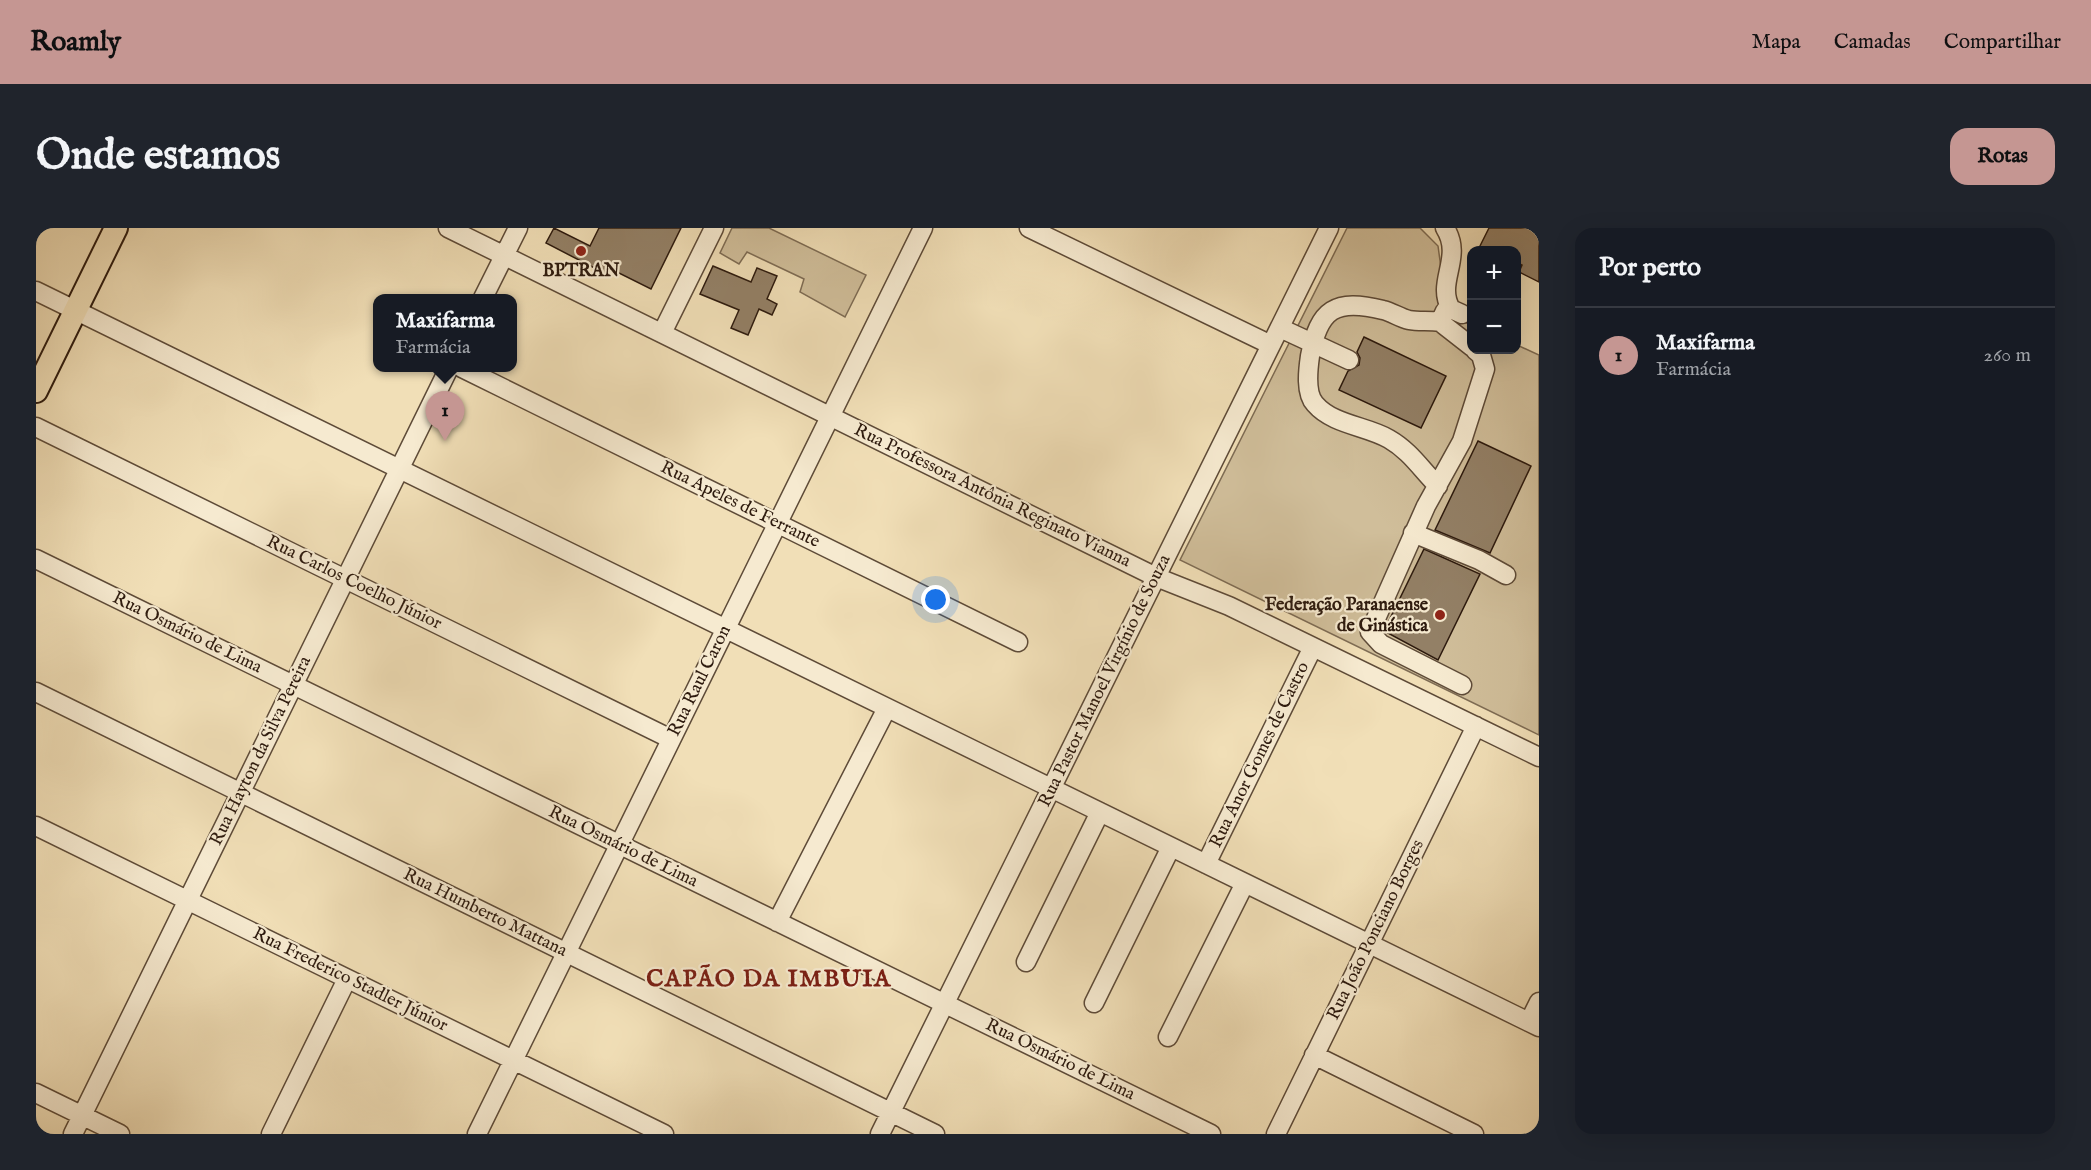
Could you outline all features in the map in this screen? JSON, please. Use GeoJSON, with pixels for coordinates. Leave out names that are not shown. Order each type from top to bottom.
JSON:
{"type":"FeatureCollection","features":[{"type":"Feature","properties":{"kind":"main road"},"geometry":{"type":"LineString","coordinates":[[36,391],[116,228]]}},
{"type":"Feature","properties":{"kind":"street","name":"Rua Professora Antônia Reginato Vianna"},"geometry":{"type":"LineString","coordinates":[[448,228],[1156,577],[1229,606],[1539,757]]}},
{"type":"Feature","properties":{"kind":"street"},"geometry":{"type":"LineString","coordinates":[[485,294],[518,228]]}},
{"type":"Feature","properties":{"kind":"street"},"geometry":{"type":"LineString","coordinates":[[662,333],[714,228]]}},
{"type":"Feature","properties":{"kind":"street","name":"Rua Raul Caron"},"geometry":{"type":"LineString","coordinates":[[477,1134],[923,228]]}},
{"type":"Feature","properties":{"kind":"street"},"geometry":{"type":"LineString","coordinates":[[1029,228],[1271,345]]}},
{"type":"Feature","properties":{"kind":"street","name":"Rua Pastor Manoel Virgínio de Souza"},"geometry":{"type":"LineString","coordinates":[[880,1134],[1329,228]]}},
{"type":"Feature","properties":{"kind":"street"},"geometry":{"type":"LineString","coordinates":[[1440,322],[1455,309],[1444,293],[1452,262],[1453,246],[1445,228]]}},
{"type":"Feature","properties":{"kind":"street"},"geometry":{"type":"LineString","coordinates":[[36,291],[1534,1025],[1539,1002]]}},
{"type":"Feature","properties":{"kind":"street"},"geometry":{"type":"LineString","coordinates":[[1438,486],[1414,457],[1390,439],[1326,413],[1314,404],[1309,390],[1308,366],[1312,344],[1322,318],[1329,310],[1341,307],[1381,309],[1410,320],[1440,322],[1467,343]]}},
{"type":"Feature","properties":{"kind":"street"},"geometry":{"type":"LineString","coordinates":[[1280,328],[1349,360]]}},
{"type":"Feature","properties":{"kind":"street"},"geometry":{"type":"LineString","coordinates":[[1462,686],[1381,644],[1370,632],[1387,599],[1413,533],[1462,441],[1484,375],[1484,363],[1480,354]]}},
{"type":"Feature","properties":{"kind":"street","name":"Rua Hayton da Silva Pereira"},"geometry":{"type":"LineString","coordinates":[[73,1134],[447,372]]}},
{"type":"Feature","properties":{"kind":"street","name":"Rua Apeles de Ferrante"},"geometry":{"type":"LineString","coordinates":[[470,372],[1018,642]]}},
{"type":"Feature","properties":{"kind":"street","name":"Rua Carlos Coelho Júnior"},"geometry":{"type":"LineString","coordinates":[[36,427],[671,739]]}},
{"type":"Feature","properties":{"kind":"street"},"geometry":{"type":"LineString","coordinates":[[1413,533],[1479,560],[1506,575]]}},
{"type":"Feature","properties":{"kind":"street","name":"Rua Osmário de Lima"},"geometry":{"type":"LineString","coordinates":[[36,559],[1211,1134]]}},
{"type":"Feature","properties":{"kind":"street","name":"Rua Anor Gomes de Castro"},"geometry":{"type":"LineString","coordinates":[[1206,864],[1313,647]]}},
{"type":"Feature","properties":{"kind":"street","name":"Rua Humberto Mattana"},"geometry":{"type":"LineString","coordinates":[[36,692],[935,1134]]}},
{"type":"Feature","properties":{"kind":"street"},"geometry":{"type":"LineString","coordinates":[[777,922],[887,708]]}},
{"type":"Feature","properties":{"kind":"street","name":"Rua João Ponciano Borges"},"geometry":{"type":"LineString","coordinates":[[1276,1134],[1476,726]]}},
{"type":"Feature","properties":{"kind":"street"},"geometry":{"type":"LineString","coordinates":[[1026,962],[1100,812]]}},
{"type":"Feature","properties":{"kind":"street","name":"Rua Frederico Stadler Júnior"},"geometry":{"type":"LineString","coordinates":[[36,826],[664,1134]]}},
{"type":"Feature","properties":{"kind":"street"},"geometry":{"type":"LineString","coordinates":[[1094,1003],[1171,847]]}},
{"type":"Feature","properties":{"kind":"street"},"geometry":{"type":"LineString","coordinates":[[1168,1037],[1245,883]]}},
{"type":"Feature","properties":{"kind":"street"},"geometry":{"type":"LineString","coordinates":[[271,1134],[347,979]]}},
{"type":"Feature","properties":{"kind":"street"},"geometry":{"type":"LineString","coordinates":[[1314,1055],[1474,1134]]}},
{"type":"Feature","properties":{"kind":"street"},"geometry":{"type":"LineString","coordinates":[[36,1093],[120,1134]]}},
{"type":"Feature","properties":{"kind":"shaded area"},"geometry":{"type":"Polygon","coordinates":[[[732,228],[769,228],[866,275],[845,317],[800,292],[804,279],[747,252],[739,264],[720,253],[732,228]]]}},
{"type":"Feature","properties":{"kind":"shaded area"},"geometry":{"type":"Polygon","coordinates":[[[1347,228],[1420,228],[1438,246],[1442,275],[1464,322],[1467,323],[1467,354],[1521,354],[1521,347],[1539,355],[1539,735],[1180,560],[1347,228]]]}},
{"type":"Feature","properties":{"kind":"building"},"geometry":{"type":"Polygon","coordinates":[[[554,228],[590,246],[599,228],[681,228],[651,289],[611,269],[608,275],[546,243],[554,228]]]}},
{"type":"Feature","properties":{"kind":"building"},"geometry":{"type":"Polygon","coordinates":[[[1489,228],[1539,228],[1539,282],[1521,273],[1521,246],[1480,246],[1489,228]]]}},
{"type":"Feature","properties":{"kind":"building"},"geometry":{"type":"Polygon","coordinates":[[[713,266],[751,282],[757,268],[777,276],[767,299],[777,304],[772,315],[759,309],[748,335],[731,328],[739,310],[700,294],[713,266]]]}},
{"type":"Feature","properties":{"kind":"building"},"geometry":{"type":"Polygon","coordinates":[[[1364,337],[1446,376],[1421,428],[1339,390],[1348,371],[1359,365],[1360,358],[1357,352],[1364,337]]]}},
{"type":"Feature","properties":{"kind":"building"},"geometry":{"type":"Polygon","coordinates":[[[1478,441],[1531,466],[1490,553],[1435,530],[1478,441]]]}},
{"type":"Feature","properties":{"kind":"building"},"geometry":{"type":"Polygon","coordinates":[[[1424,549],[1480,574],[1438,660],[1384,631],[1424,549]]]}},
{"type":"Feature","properties":{"kind":"place","name":"BPTRAN"},"geometry":{"type":"Point","coordinates":[581,251]}},
{"type":"Feature","properties":{"kind":"place","name":"Maxifarma"},"geometry":{"type":"Point","coordinates":[445,441]}},
{"type":"Feature","properties":{"kind":"place","name":"Federação Paranaense de Ginástica"},"geometry":{"type":"Point","coordinates":[1440,615]}},
{"type":"Feature","properties":{"kind":"district","name":"CAPÃO DA IMBUIA"},"geometry":{"type":"Point","coordinates":[769,979]}}]}
